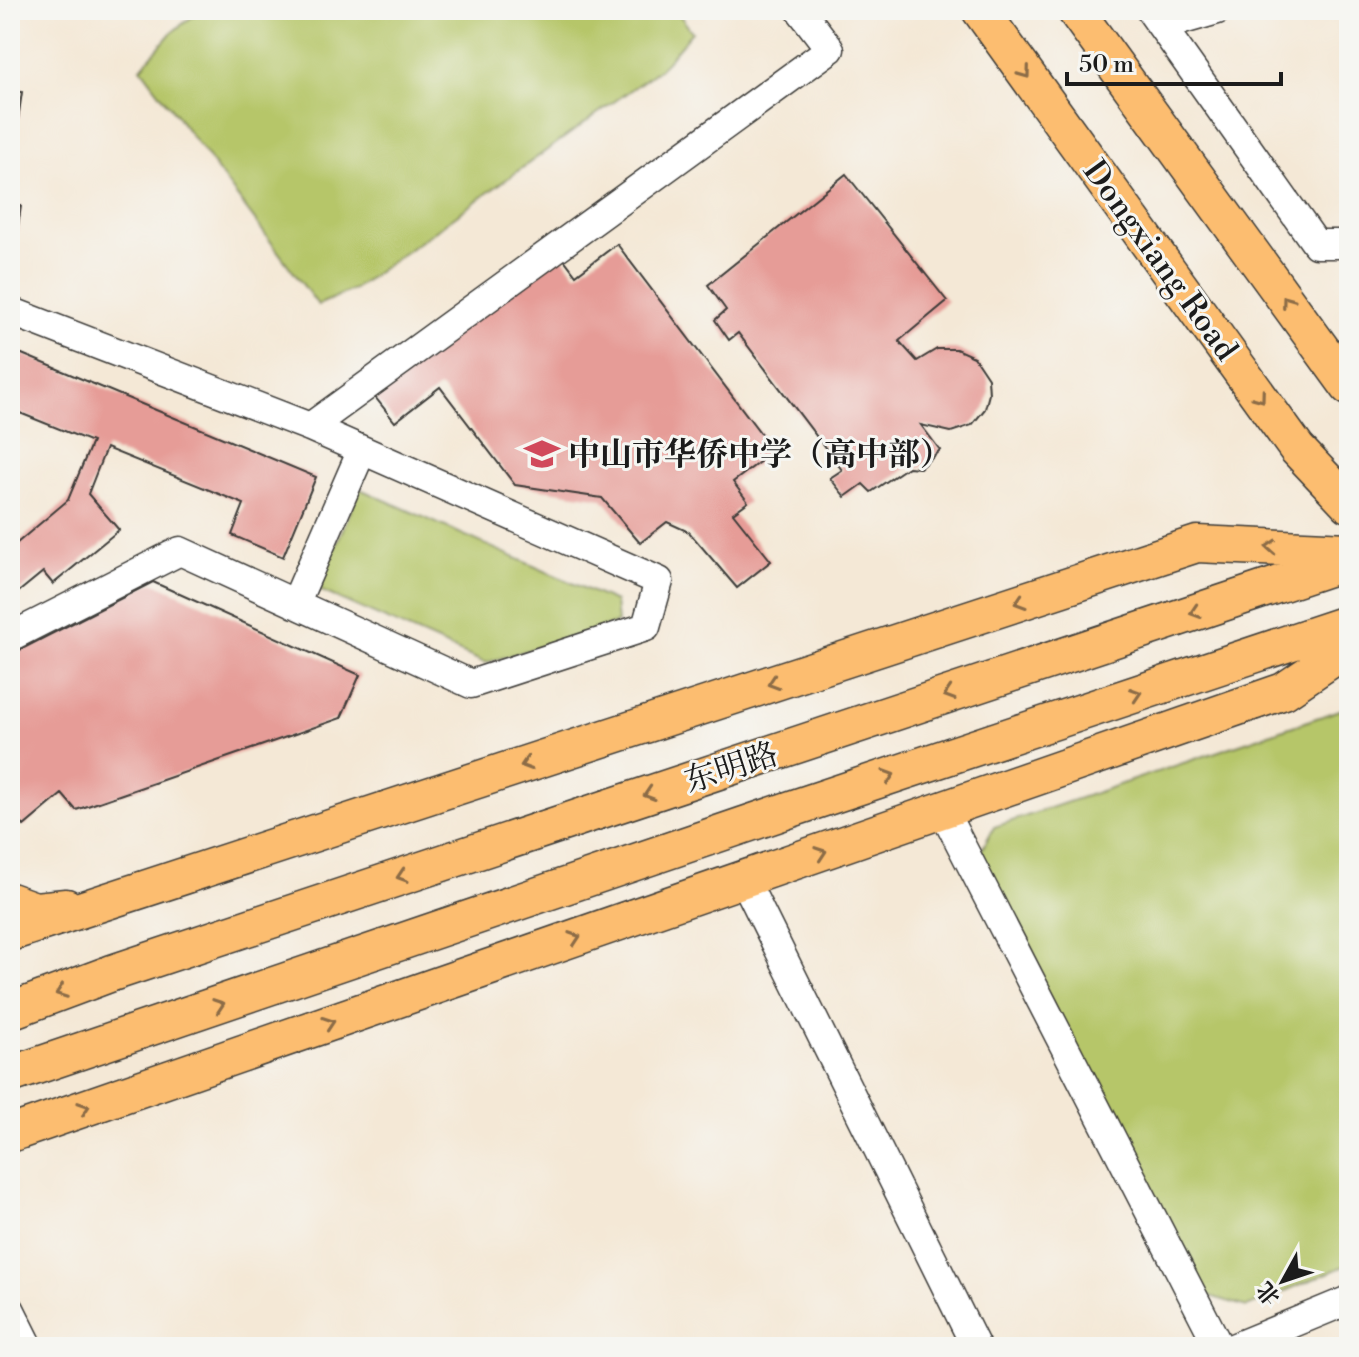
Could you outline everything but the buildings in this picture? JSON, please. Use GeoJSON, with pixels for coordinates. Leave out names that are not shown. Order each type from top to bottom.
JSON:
{"type":"FeatureCollection","features":[{"type":"Feature","properties":{"kind":"main road","name":"Dongxiang Road"},"geometry":{"type":"LineString","coordinates":[[980,10],[1297,449],[1349,504]]}},
{"type":"Feature","properties":{"kind":"main road"},"geometry":{"type":"LineString","coordinates":[[1075,10],[1349,387]]}},
{"type":"Feature","properties":{"kind":"main road"},"geometry":{"type":"LineString","coordinates":[[10,933],[1197,544],[1349,551]]}},
{"type":"Feature","properties":{"kind":"main road","name":"东明路"},"geometry":{"type":"LineString","coordinates":[[10,1011],[112,973],[1349,561]]}},
{"type":"Feature","properties":{"kind":"main road","name":"东明路"},"geometry":{"type":"LineString","coordinates":[[10,1075],[1349,623]]}},
{"type":"Feature","properties":{"kind":"main road"},"geometry":{"type":"LineString","coordinates":[[10,1134],[1284,691],[1349,647]]}},
{"type":"Feature","properties":{"kind":"main road"},"geometry":{"type":"LineString","coordinates":[[10,901],[35,910],[103,903]]}},
{"type":"Feature","properties":{"kind":"street"},"geometry":{"type":"LineString","coordinates":[[310,427],[830,49],[800,10]]}},
{"type":"Feature","properties":{"kind":"street"},"geometry":{"type":"LineString","coordinates":[[1217,10],[1156,18],[1316,244],[1349,244]]}},
{"type":"Feature","properties":{"kind":"street"},"geometry":{"type":"LineString","coordinates":[[10,311],[310,427],[659,581],[646,627],[471,684],[180,551],[10,637]]}},
{"type":"Feature","properties":{"kind":"street"},"geometry":{"type":"LineString","coordinates":[[295,604],[362,450]]}},
{"type":"Feature","properties":{"kind":"street"},"geometry":{"type":"LineString","coordinates":[[943,810],[1219,1347]]}},
{"type":"Feature","properties":{"kind":"street"},"geometry":{"type":"LineString","coordinates":[[744,879],[976,1347]]}},
{"type":"Feature","properties":{"kind":"street"},"geometry":{"type":"LineString","coordinates":[[1235,1347],[1349,1300]]}},
{"type":"Feature","properties":{"kind":"street"},"geometry":{"type":"LineString","coordinates":[[10,1309],[29,1347]]}},
{"type":"Feature","properties":{"kind":"green space"},"geometry":{"type":"Polygon","coordinates":[[[201,10],[676,10],[692,32],[661,68],[354,289],[318,305],[141,68],[171,33],[201,10]]]}},
{"type":"Feature","properties":{"kind":"green space"},"geometry":{"type":"Polygon","coordinates":[[[360,489],[615,602],[617,623],[485,663],[317,589],[360,489]]]}},
{"type":"Feature","properties":{"kind":"green space"},"geometry":{"type":"Polygon","coordinates":[[[1349,707],[1349,1264],[1247,1307],[1206,1295],[975,862],[994,827],[1349,707]]]}},
{"type":"Feature","properties":{"kind":"place","name":"中山市华侨中学（高中部）"},"geometry":{"type":"Point","coordinates":[542,454]}}]}
